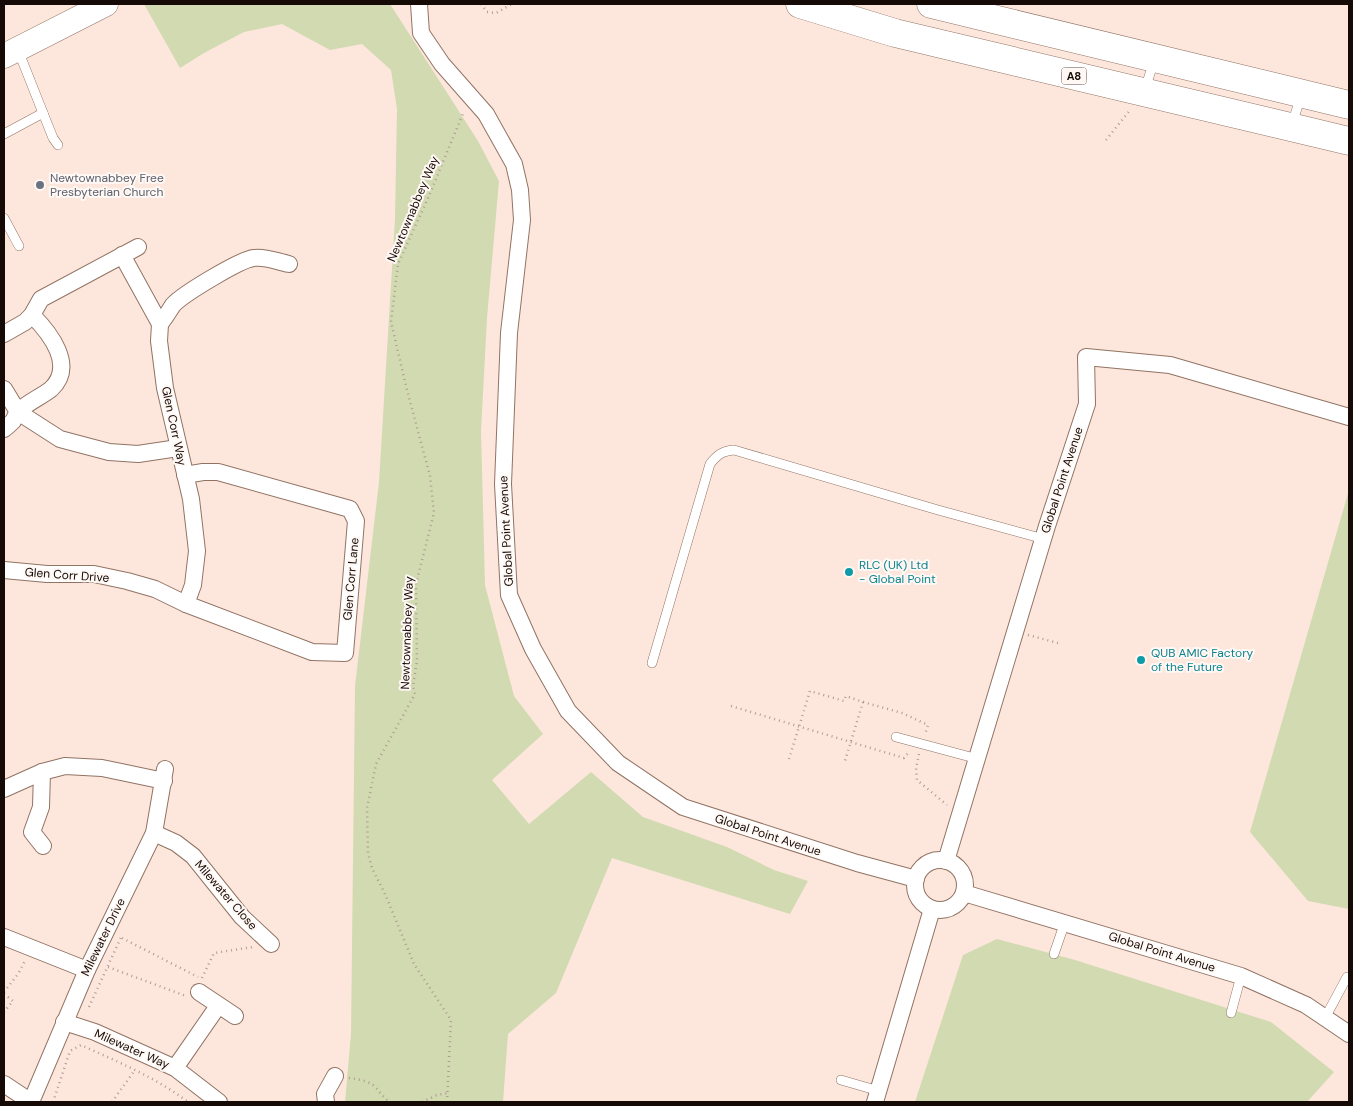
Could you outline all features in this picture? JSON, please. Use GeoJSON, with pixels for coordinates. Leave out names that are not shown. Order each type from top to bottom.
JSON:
{"type":"FeatureCollection","features":[{"type":"Feature","properties":{"kind":"highway","name":"A8"},"geometry":{"type":"LineString","coordinates":[[800,4],[895,33],[1349,141]]}},
{"type":"Feature","properties":{"kind":"highway"},"geometry":{"type":"LineString","coordinates":[[931,4],[1349,105]]}},
{"type":"Feature","properties":{"kind":"main road"},"geometry":{"type":"LineString","coordinates":[[11,52],[106,4]]}},
{"type":"Feature","properties":{"kind":"street","name":"Global Point Avenue"},"geometry":{"type":"LineString","coordinates":[[419,4],[421,33],[442,64],[486,114],[514,164],[520,190],[522,220],[508,343],[503,484],[509,595],[533,649],[568,711],[618,763],[683,807],[857,863],[916,879]]}},
{"type":"Feature","properties":{"kind":"street"},"geometry":{"type":"LineString","coordinates":[[4,334],[25,322],[32,315],[40,298],[138,246]]}},
{"type":"Feature","properties":{"kind":"street","name":"Glen Corr Way"},"geometry":{"type":"LineString","coordinates":[[122,255],[160,324],[159,341],[165,388],[191,499],[197,551],[193,585],[186,604]]}},
{"type":"Feature","properties":{"kind":"street"},"geometry":{"type":"LineString","coordinates":[[160,324],[174,304],[226,270],[252,258],[289,264]]}},
{"type":"Feature","properties":{"kind":"street"},"geometry":{"type":"LineString","coordinates":[[4,429],[12,422],[18,412],[50,389],[58,381],[61,374],[59,352],[46,329],[32,315]]}},
{"type":"Feature","properties":{"kind":"street","name":"Global Point Avenue"},"geometry":{"type":"LineString","coordinates":[[946,861],[1087,404],[1086,357],[1170,365],[1349,417]]}},
{"type":"Feature","properties":{"kind":"street"},"geometry":{"type":"LineString","coordinates":[[4,389],[18,412],[60,439],[109,452],[138,454],[178,448]]}},
{"type":"Feature","properties":{"kind":"street","name":"Glen Corr Lane"},"geometry":{"type":"LineString","coordinates":[[185,475],[218,472],[350,509],[356,521],[345,653],[312,652],[186,604]]}},
{"type":"Feature","properties":{"kind":"street","name":"Glen Corr Drive"},"geometry":{"type":"LineString","coordinates":[[4,570],[47,574],[94,574],[112,577],[155,589],[186,604]]}},
{"type":"Feature","properties":{"kind":"street","name":"Milewater Drive"},"geometry":{"type":"LineString","coordinates":[[31,1102],[87,970],[154,833],[164,775],[74,766],[65,766],[42,772]]}},
{"type":"Feature","properties":{"kind":"street"},"geometry":{"type":"LineString","coordinates":[[4,789],[42,772],[41,807],[32,832],[43,846]]}},
{"type":"Feature","properties":{"kind":"street","name":"Milewater Close"},"geometry":{"type":"LineString","coordinates":[[154,833],[176,843],[193,856],[242,917],[272,944]]}},
{"type":"Feature","properties":{"kind":"street"},"geometry":{"type":"LineString","coordinates":[[934,861],[946,861],[954,864],[964,877],[966,885],[964,893],[957,904],[952,908],[939,911],[932,909],[920,900],[915,886],[916,879],[928,864],[934,861]]}},
{"type":"Feature","properties":{"kind":"street","name":"Global Point Avenue"},"geometry":{"type":"LineString","coordinates":[[964,893],[1241,976],[1306,1005],[1349,1034]]}},
{"type":"Feature","properties":{"kind":"street"},"geometry":{"type":"LineString","coordinates":[[877,1097],[932,909]]}},
{"type":"Feature","properties":{"kind":"street"},"geometry":{"type":"LineString","coordinates":[[4,937],[87,970]]}},
{"type":"Feature","properties":{"kind":"street"},"geometry":{"type":"LineString","coordinates":[[200,992],[234,1016]]}},
{"type":"Feature","properties":{"kind":"street"},"geometry":{"type":"LineString","coordinates":[[175,1068],[218,1006]]}},
{"type":"Feature","properties":{"kind":"street","name":"Milewater Way"},"geometry":{"type":"LineString","coordinates":[[64,1022],[95,1032],[175,1068],[219,1102]]}},
{"type":"Feature","properties":{"kind":"street"},"geometry":{"type":"LineString","coordinates":[[326,1102],[325,1094],[335,1076]]}},
{"type":"Feature","properties":{"kind":"street"},"geometry":{"type":"LineString","coordinates":[[4,1084],[31,1102]]}},
{"type":"Feature","properties":{"kind":"lane"},"geometry":{"type":"LineString","coordinates":[[11,52],[28,79],[58,145]]}},
{"type":"Feature","properties":{"kind":"lane"},"geometry":{"type":"LineString","coordinates":[[1144,92],[1155,59]]}},
{"type":"Feature","properties":{"kind":"lane"},"geometry":{"type":"LineString","coordinates":[[1291,127],[1302,94]]}},
{"type":"Feature","properties":{"kind":"lane"},"geometry":{"type":"LineString","coordinates":[[4,134],[43,113]]}},
{"type":"Feature","properties":{"kind":"lane"},"geometry":{"type":"LineString","coordinates":[[4,218],[19,246]]}},
{"type":"Feature","properties":{"kind":"lane"},"geometry":{"type":"LineString","coordinates":[[652,663],[710,464],[724,450],[734,450],[1044,539]]}},
{"type":"Feature","properties":{"kind":"lane"},"geometry":{"type":"LineString","coordinates":[[896,737],[978,759]]}},
{"type":"Feature","properties":{"kind":"lane"},"geometry":{"type":"LineString","coordinates":[[1054,954],[1065,922]]}},
{"type":"Feature","properties":{"kind":"lane"},"geometry":{"type":"LineString","coordinates":[[1231,1013],[1241,976]]}},
{"type":"Feature","properties":{"kind":"lane"},"geometry":{"type":"LineString","coordinates":[[1325,1018],[1347,977]]}},
{"type":"Feature","properties":{"kind":"lane"},"geometry":{"type":"LineString","coordinates":[[841,1080],[877,1097]]}},
{"type":"Feature","properties":{"kind":"path"},"geometry":{"type":"LineString","coordinates":[[481,4],[487,12],[496,13],[512,4]]}},
{"type":"Feature","properties":{"kind":"path"},"geometry":{"type":"LineString","coordinates":[[1106,140],[1144,92]]}},
{"type":"Feature","properties":{"kind":"path","name":"Newtownabbey Way"},"geometry":{"type":"LineString","coordinates":[[447,1102],[451,1020],[414,964],[386,896],[372,868],[368,853],[367,808],[376,764],[415,694],[412,686],[416,661],[416,584],[434,513],[430,476],[391,322],[398,264],[429,196],[463,113],[472,98]]}},
{"type":"Feature","properties":{"kind":"path"},"geometry":{"type":"LineString","coordinates":[[1035,637],[1058,643]]}},
{"type":"Feature","properties":{"kind":"path"},"geometry":{"type":"LineString","coordinates":[[789,759],[810,691],[844,702],[846,696],[863,702],[844,764]]}},
{"type":"Feature","properties":{"kind":"path"},"geometry":{"type":"LineString","coordinates":[[730,706],[904,758],[907,753],[913,751],[920,752]]}},
{"type":"Feature","properties":{"kind":"path"},"geometry":{"type":"LineString","coordinates":[[122,938],[202,979],[214,953],[272,944]]}},
{"type":"Feature","properties":{"kind":"path"},"geometry":{"type":"LineString","coordinates":[[4,1012],[13,1001],[4,993],[18,974],[32,948]]}},
{"type":"Feature","properties":{"kind":"path"},"geometry":{"type":"LineString","coordinates":[[108,967],[192,999],[200,992]]}},
{"type":"Feature","properties":{"kind":"path"},"geometry":{"type":"LineString","coordinates":[[53,1102],[70,1050],[81,1045],[135,1070],[173,1091],[188,1102]]}},
{"type":"Feature","properties":{"kind":"path"},"geometry":{"type":"LineString","coordinates":[[112,1102],[135,1070]]}},
{"type":"Feature","properties":{"kind":"path"},"geometry":{"type":"LineString","coordinates":[[335,1076],[362,1080],[372,1084],[383,1098],[390,1102]]}},
{"type":"Feature","properties":{"kind":"path"},"geometry":{"type":"LineString","coordinates":[[422,1102],[437,1095],[448,1093]]}},
{"type":"Feature","properties":{"kind":"green space"},"geometry":{"type":"Polygon","coordinates":[[[144,4],[390,4],[478,141],[499,181],[487,318],[481,431],[485,585],[514,696],[543,734],[492,780],[529,824],[591,772],[643,817],[727,847],[774,870],[808,881],[790,914],[612,858],[556,993],[508,1034],[503,1102],[345,1102],[351,1034],[355,686],[379,482],[395,219],[397,109],[391,70],[362,44],[330,50],[282,24],[244,32],[180,68],[144,4]]]}},
{"type":"Feature","properties":{"kind":"green space"},"geometry":{"type":"Polygon","coordinates":[[[1349,490],[1349,909],[1308,901],[1250,832],[1349,490]]]}},
{"type":"Feature","properties":{"kind":"green space"},"geometry":{"type":"Polygon","coordinates":[[[997,939],[1075,960],[1271,1022],[1334,1072],[1307,1102],[915,1102],[963,955],[997,939]]]}},
{"type":"Feature","properties":{"kind":"place","name":"Newtownabbey Free Presbyterian Church"},"geometry":{"type":"Point","coordinates":[40,185]}},
{"type":"Feature","properties":{"kind":"place","name":"RLC (UK) Ltd - Global Point"},"geometry":{"type":"Point","coordinates":[849,572]}},
{"type":"Feature","properties":{"kind":"place","name":"QUB AMIC Factory of the Future"},"geometry":{"type":"Point","coordinates":[1141,660]}}]}
